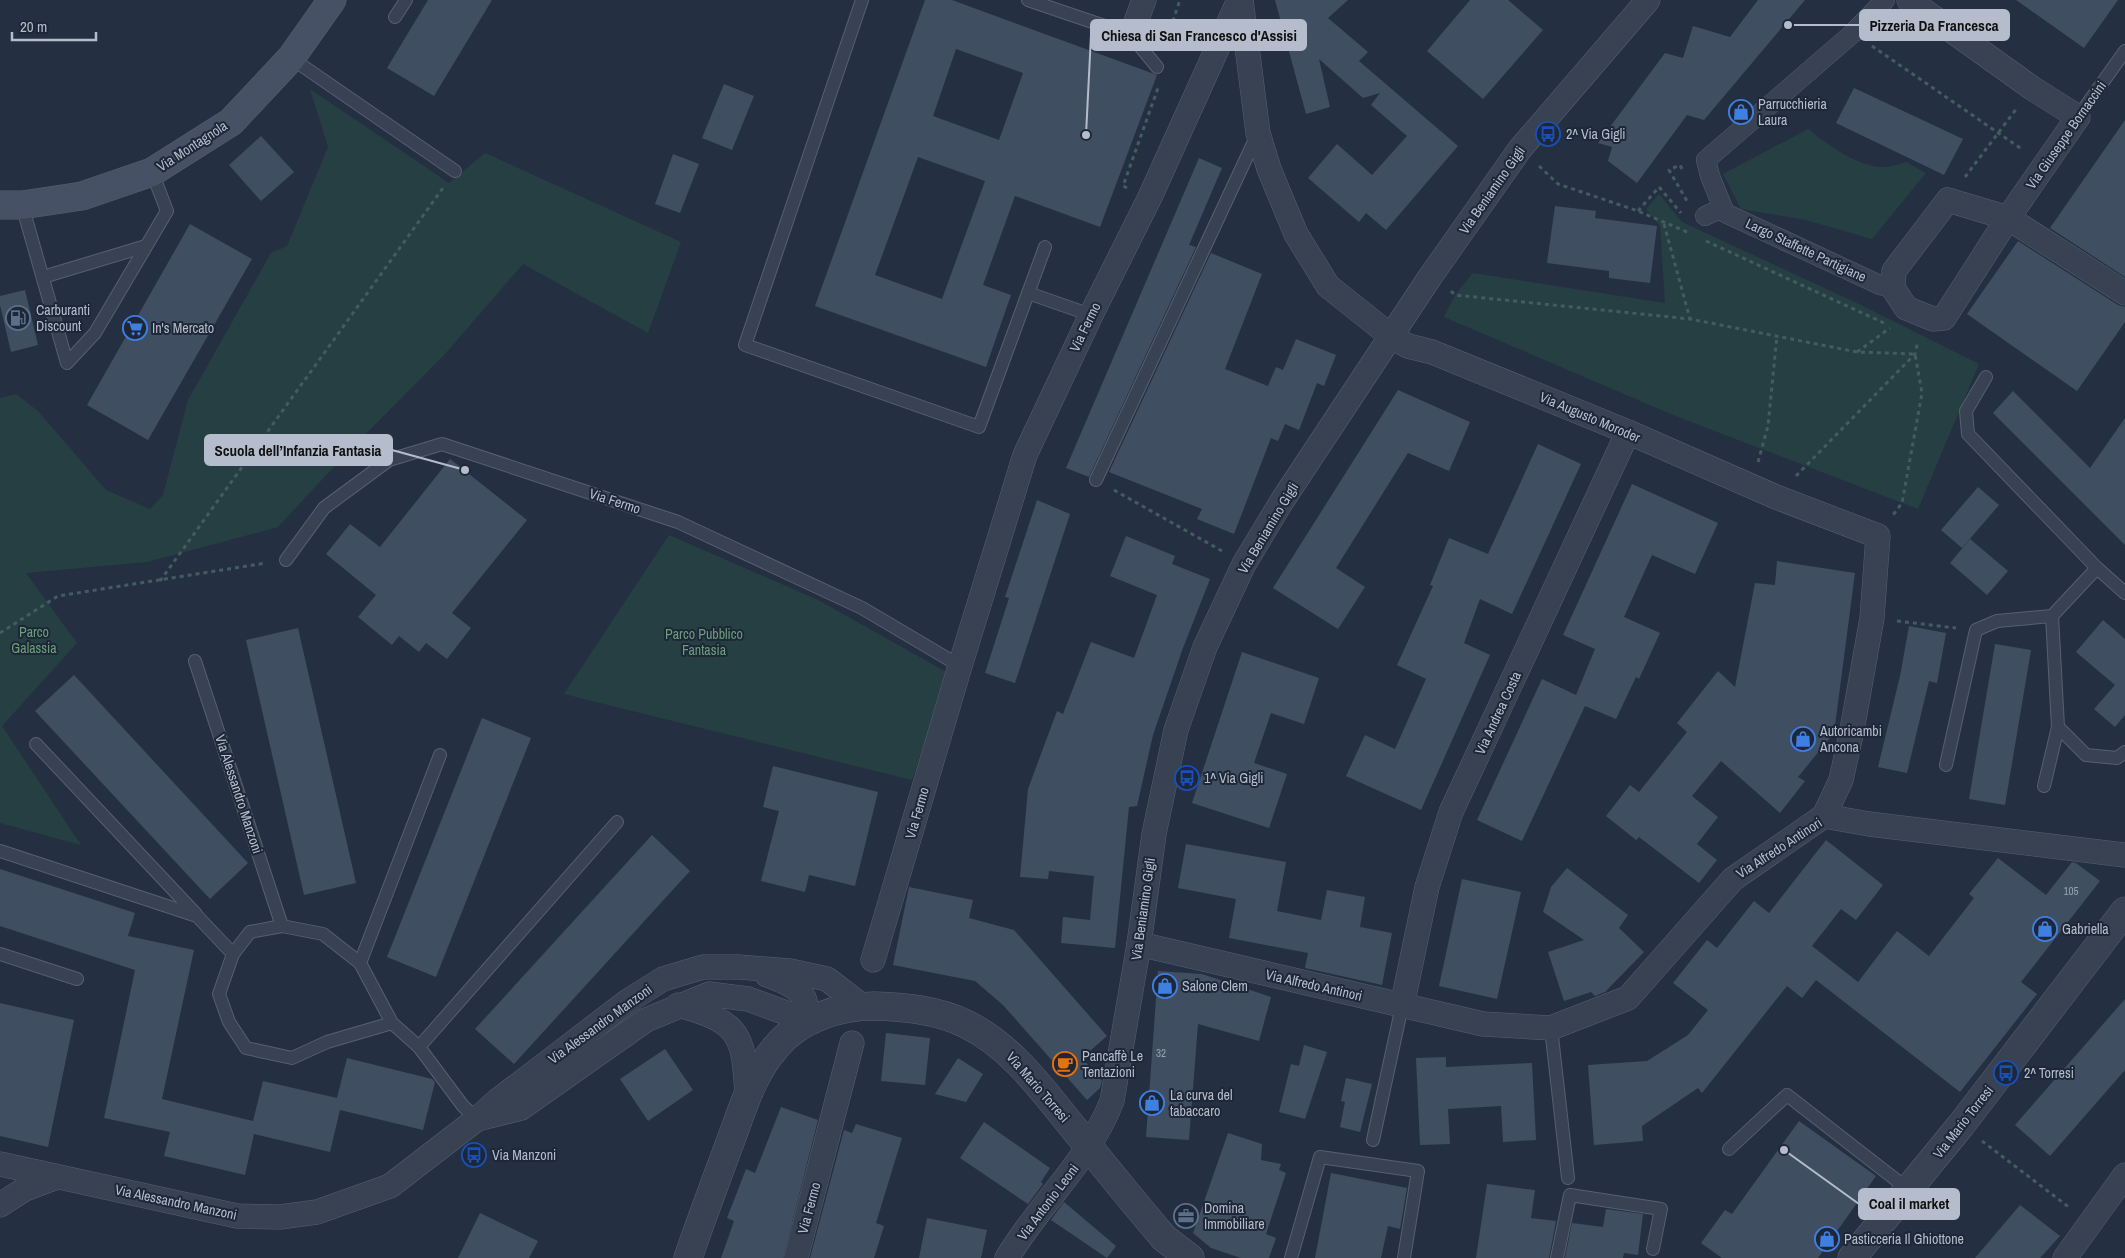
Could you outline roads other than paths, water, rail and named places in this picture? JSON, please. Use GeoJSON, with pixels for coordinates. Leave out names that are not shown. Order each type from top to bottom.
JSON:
{"type":"FeatureCollection","features":[{"type":"Feature","properties":{"kind":"main road","name":"Via Montagnola"},"geometry":{"type":"LineString","coordinates":[[11,205],[82,196],[152,172],[231,122],[291,58],[332,0]]}},
{"type":"Feature","properties":{"kind":"street"},"geometry":{"type":"LineString","coordinates":[[1131,35],[1144,0]]}},
{"type":"Feature","properties":{"kind":"street","name":"Via Augusto Moroder"},"geometry":{"type":"LineString","coordinates":[[1240,0],[1258,133],[1296,234],[1328,286],[1392,337],[1408,346],[1432,352],[1628,432],[1776,497],[1878,536],[1872,618],[1852,730],[1841,780],[1824,816]]}},
{"type":"Feature","properties":{"kind":"street","name":"Via Fermo"},"geometry":{"type":"LineString","coordinates":[[873,960],[1025,455],[1091,315],[1150,197],[1240,0]]}},
{"type":"Feature","properties":{"kind":"street","name":"Via Beniamino Gigli"},"geometry":{"type":"LineString","coordinates":[[1089,1147],[1102,1126],[1112,1101],[1139,944],[1154,834],[1176,730],[1205,647],[1244,564],[1277,509],[1430,277],[1520,148],[1648,0]]}},
{"type":"Feature","properties":{"kind":"street","name":"Largo Staffette Partigiane"},"geometry":{"type":"LineString","coordinates":[[1885,0],[1852,34],[1706,160],[1710,176],[1706,210],[1725,213],[1880,285],[1893,288]]}},
{"type":"Feature","properties":{"kind":"street"},"geometry":{"type":"LineString","coordinates":[[1909,0],[2032,88],[2078,117]]}},
{"type":"Feature","properties":{"kind":"street","name":"Via Giuseppe Bornaccini"},"geometry":{"type":"LineString","coordinates":[[1893,288],[1906,308],[1934,319],[1944,318],[2008,218],[2078,117]]}},
{"type":"Feature","properties":{"kind":"street"},"geometry":{"type":"LineString","coordinates":[[1893,288],[1894,270],[1948,200],[2008,218],[2125,293]]}},
{"type":"Feature","properties":{"kind":"street","name":"Via Andrea Costa"},"geometry":{"type":"LineString","coordinates":[[1402,1006],[1427,887],[1451,812],[1628,432]]}},
{"type":"Feature","properties":{"kind":"street","name":"Via Alfredo Antinori"},"geometry":{"type":"LineString","coordinates":[[1139,944],[1484,1024],[1551,1028],[1628,998],[1733,879],[1824,816],[1869,824],[2125,855]]}},
{"type":"Feature","properties":{"kind":"street","name":"Via Mario Torresi"},"geometry":{"type":"LineString","coordinates":[[1852,1258],[1961,1125],[2125,911]]}},
{"type":"Feature","properties":{"kind":"street","name":"Via Alessandro Manzoni"},"geometry":{"type":"LineString","coordinates":[[0,1164],[237,1216],[280,1217],[317,1212],[390,1186],[628,1001],[663,979],[703,967],[739,967],[790,971],[827,979],[862,1006]]}},
{"type":"Feature","properties":{"kind":"street","name":"Via Alessandro Manzoni"},"geometry":{"type":"LineString","coordinates":[[739,967],[779,979],[793,988],[804,997],[808,1021]]}},
{"type":"Feature","properties":{"kind":"street","name":"Via Alessandro Manzoni"},"geometry":{"type":"LineString","coordinates":[[476,1119],[521,1108],[646,1020],[708,994],[738,998],[780,1010],[808,1021]]}},
{"type":"Feature","properties":{"kind":"street"},"geometry":{"type":"LineString","coordinates":[[678,1005],[702,1012],[724,1022],[735,1032],[742,1049],[745,1064],[746,1098]]}},
{"type":"Feature","properties":{"kind":"street","name":"Via Mario Torresi"},"geometry":{"type":"LineString","coordinates":[[688,1258],[746,1098],[759,1070],[776,1046],[790,1033],[808,1021],[833,1012],[862,1006],[913,1009],[940,1015],[965,1023],[988,1036],[1028,1072],[1164,1238],[1190,1258]]}},
{"type":"Feature","properties":{"kind":"street","name":"Via Fermo"},"geometry":{"type":"LineString","coordinates":[[796,1258],[852,1043]]}},
{"type":"Feature","properties":{"kind":"street","name":"Via Antonio Leoni"},"geometry":{"type":"LineString","coordinates":[[1007,1258],[1089,1147]]}},
{"type":"Feature","properties":{"kind":"street"},"geometry":{"type":"LineString","coordinates":[[2065,1258],[2089,1222],[2125,1176]]}},
{"type":"Feature","properties":{"kind":"street"},"geometry":{"type":"LineString","coordinates":[[0,1205],[25,1189],[57,1177]]}},
{"type":"Feature","properties":{"kind":"lane"},"geometry":{"type":"LineString","coordinates":[[395,17],[406,0]]}},
{"type":"Feature","properties":{"kind":"lane"},"geometry":{"type":"LineString","coordinates":[[862,0],[744,345],[979,426],[1045,247]]}},
{"type":"Feature","properties":{"kind":"lane"},"geometry":{"type":"LineString","coordinates":[[1028,0],[1131,35],[1157,67]]}},
{"type":"Feature","properties":{"kind":"lane","name":"Via Giuseppe Bornaccini"},"geometry":{"type":"LineString","coordinates":[[2078,117],[2125,51]]}},
{"type":"Feature","properties":{"kind":"lane"},"geometry":{"type":"LineString","coordinates":[[291,58],[455,171]]}},
{"type":"Feature","properties":{"kind":"lane"},"geometry":{"type":"LineString","coordinates":[[1096,480],[1258,133]]}},
{"type":"Feature","properties":{"kind":"lane"},"geometry":{"type":"LineString","coordinates":[[11,205],[43,277],[67,363],[94,333],[167,211],[152,172]]}},
{"type":"Feature","properties":{"kind":"lane"},"geometry":{"type":"LineString","coordinates":[[43,277],[146,246]]}},
{"type":"Feature","properties":{"kind":"lane"},"geometry":{"type":"LineString","coordinates":[[1028,293],[1091,315]]}},
{"type":"Feature","properties":{"kind":"lane"},"geometry":{"type":"LineString","coordinates":[[1986,377],[1966,411],[1968,434],[2097,568],[2125,593]]}},
{"type":"Feature","properties":{"kind":"lane","name":"Via Fermo"},"geometry":{"type":"LineString","coordinates":[[286,560],[324,508],[389,460],[442,444],[678,522],[862,608],[960,666]]}},
{"type":"Feature","properties":{"kind":"lane"},"geometry":{"type":"LineString","coordinates":[[1946,765],[1976,630],[1997,621],[2052,616],[2097,568]]}},
{"type":"Feature","properties":{"kind":"lane"},"geometry":{"type":"LineString","coordinates":[[2044,786],[2058,727],[2052,616]]}},
{"type":"Feature","properties":{"kind":"lane","name":"Via Alessandro Manzoni"},"geometry":{"type":"LineString","coordinates":[[195,662],[282,926]]}},
{"type":"Feature","properties":{"kind":"lane"},"geometry":{"type":"LineString","coordinates":[[2058,727],[2086,755],[2117,758],[2125,752]]}},
{"type":"Feature","properties":{"kind":"lane"},"geometry":{"type":"LineString","coordinates":[[36,744],[233,954]]}},
{"type":"Feature","properties":{"kind":"lane"},"geometry":{"type":"LineString","coordinates":[[360,963],[440,755]]}},
{"type":"Feature","properties":{"kind":"lane"},"geometry":{"type":"LineString","coordinates":[[419,1047],[617,822]]}},
{"type":"Feature","properties":{"kind":"lane"},"geometry":{"type":"LineString","coordinates":[[0,851],[197,916]]}},
{"type":"Feature","properties":{"kind":"lane"},"geometry":{"type":"LineString","coordinates":[[392,1023],[327,1042],[292,1058],[246,1048],[229,1022],[219,994],[233,954],[250,932],[282,926],[323,934],[360,963],[392,1023],[419,1047],[463,1106],[476,1119]]}},
{"type":"Feature","properties":{"kind":"lane"},"geometry":{"type":"LineString","coordinates":[[0,954],[77,979]]}},
{"type":"Feature","properties":{"kind":"lane"},"geometry":{"type":"LineString","coordinates":[[1373,1140],[1402,1006]]}},
{"type":"Feature","properties":{"kind":"lane"},"geometry":{"type":"LineString","coordinates":[[1551,1028],[1568,1178]]}},
{"type":"Feature","properties":{"kind":"lane"},"geometry":{"type":"LineString","coordinates":[[1730,1149],[1787,1095],[1909,1190]]}},
{"type":"Feature","properties":{"kind":"lane"},"geometry":{"type":"LineString","coordinates":[[1291,1258],[1320,1157],[1418,1171],[1404,1258]]}},
{"type":"Feature","properties":{"kind":"lane"},"geometry":{"type":"LineString","coordinates":[[1557,1258],[1570,1195],[1661,1208],[1653,1249]]}},
{"type":"Feature","properties":{"kind":"place","name":"Pizzeria Da Francesca"},"geometry":{"type":"Point","coordinates":[1788,25]}},
{"type":"Feature","properties":{"kind":"place","name":"Parrucchieria Laura"},"geometry":{"type":"Point","coordinates":[1741,112]}},
{"type":"Feature","properties":{"kind":"place","name":"2^ Via Gigli"},"geometry":{"type":"Point","coordinates":[1548,134]}},
{"type":"Feature","properties":{"kind":"place","name":"Chiesa di San Francesco d'Assisi"},"geometry":{"type":"Point","coordinates":[1086,135]}},
{"type":"Feature","properties":{"kind":"place","name":"Carburanti Discount"},"geometry":{"type":"Point","coordinates":[18,318]}},
{"type":"Feature","properties":{"kind":"place","name":"In's Mercato"},"geometry":{"type":"Point","coordinates":[135,328]}},
{"type":"Feature","properties":{"kind":"place","name":"Scuola dell’Infanzia Fantasia"},"geometry":{"type":"Point","coordinates":[465,470]}},
{"type":"Feature","properties":{"kind":"place","name":"Autoricambi Ancona"},"geometry":{"type":"Point","coordinates":[1803,739]}},
{"type":"Feature","properties":{"kind":"place","name":"1^ Via Gigli"},"geometry":{"type":"Point","coordinates":[1187,778]}},
{"type":"Feature","properties":{"kind":"place","name":"Gabriella"},"geometry":{"type":"Point","coordinates":[2045,929]}},
{"type":"Feature","properties":{"kind":"place","name":"Salone Clem"},"geometry":{"type":"Point","coordinates":[1165,986]}},
{"type":"Feature","properties":{"kind":"place","name":"Pancaffè Le Tentazioni"},"geometry":{"type":"Point","coordinates":[1065,1064]}},
{"type":"Feature","properties":{"kind":"place","name":"2^ Torresi"},"geometry":{"type":"Point","coordinates":[2006,1073]}},
{"type":"Feature","properties":{"kind":"place","name":"La curva del tabaccaro"},"geometry":{"type":"Point","coordinates":[1152,1103]}},
{"type":"Feature","properties":{"kind":"place","name":"Coal il market"},"geometry":{"type":"Point","coordinates":[1784,1150]}},
{"type":"Feature","properties":{"kind":"place","name":"Via Manzoni"},"geometry":{"type":"Point","coordinates":[474,1155]}},
{"type":"Feature","properties":{"kind":"place","name":"Domina Immobiliare"},"geometry":{"type":"Point","coordinates":[1186,1216]}},
{"type":"Feature","properties":{"kind":"place","name":"Pasticceria Il Ghiottone"},"geometry":{"type":"Point","coordinates":[1827,1239]}},
{"type":"Feature","properties":{"kind":"park label","name":"Parco Galassia"},"geometry":{"type":"Point","coordinates":[34,640]}},
{"type":"Feature","properties":{"kind":"park label","name":"Parco Pubblico Fantasia"},"geometry":{"type":"Point","coordinates":[704,642]}}]}
